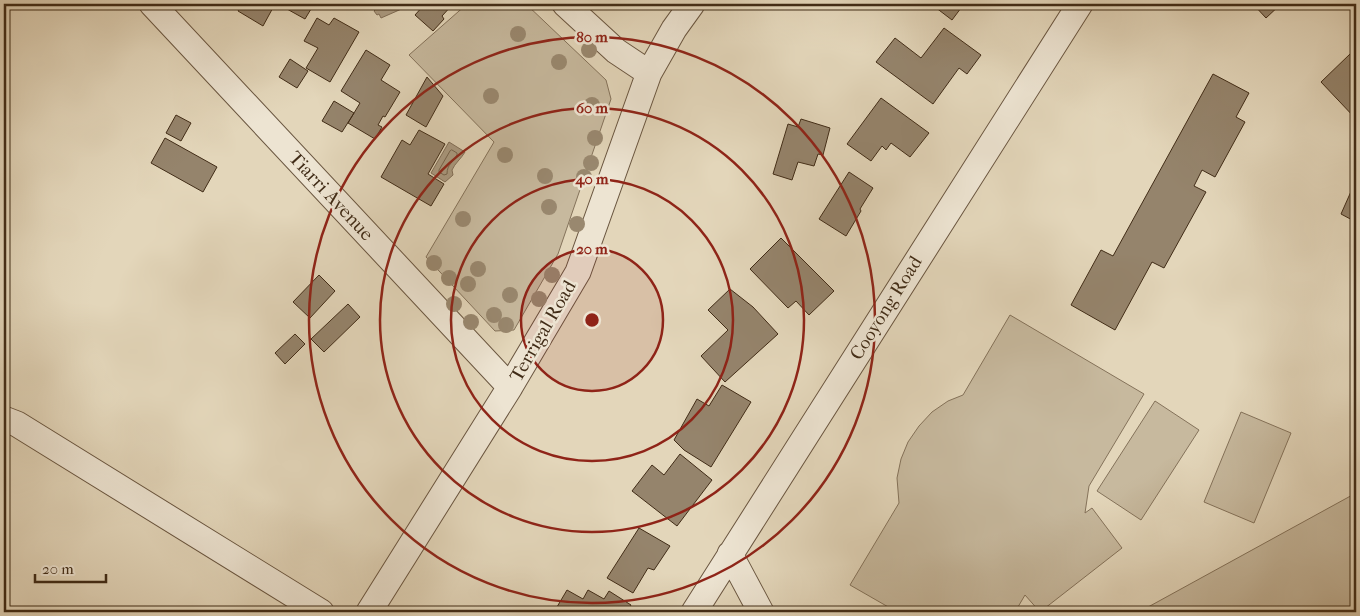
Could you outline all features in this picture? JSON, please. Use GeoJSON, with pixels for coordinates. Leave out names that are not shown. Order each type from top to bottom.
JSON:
{"type":"FeatureCollection","features":[{"type":"Feature","properties":{"kind":"street","name":"Tiarri Avenue"},"geometry":{"type":"LineString","coordinates":[[152,4],[510,388]]}},
{"type":"Feature","properties":{"kind":"street"},"geometry":{"type":"LineString","coordinates":[[565,4],[616,51],[648,73]]}},
{"type":"Feature","properties":{"kind":"street","name":"Terrigal Road"},"geometry":{"type":"LineString","coordinates":[[369,612],[510,388],[578,272],[648,73],[674,29],[692,4]]}},
{"type":"Feature","properties":{"kind":"street","name":"Cooyong Road"},"geometry":{"type":"LineString","coordinates":[[694,612],[1080,4]]}},
{"type":"Feature","properties":{"kind":"street"},"geometry":{"type":"LineString","coordinates":[[4,419],[18,424],[320,612]]}},
{"type":"Feature","properties":{"kind":"street"},"geometry":{"type":"LineString","coordinates":[[730,554],[762,612]]}},
{"type":"Feature","properties":{"kind":"shaded area"},"geometry":{"type":"Polygon","coordinates":[[[467,4],[526,4],[606,80],[611,99],[558,254],[514,330],[495,331],[426,257],[494,142],[409,55],[467,4]]]}},
{"type":"Feature","properties":{"kind":"shaded area"},"geometry":{"type":"Polygon","coordinates":[[[1010,315],[1144,394],[1089,486],[1085,513],[1092,508],[1122,548],[1040,612],[1025,595],[1015,612],[897,612],[850,585],[899,503],[897,478],[901,459],[908,442],[932,412],[948,401],[963,395],[1010,315]]]}},
{"type":"Feature","properties":{"kind":"shaded area"},"geometry":{"type":"Polygon","coordinates":[[[1155,401],[1199,430],[1141,520],[1097,491],[1155,401]]]}},
{"type":"Feature","properties":{"kind":"shaded area"},"geometry":{"type":"Polygon","coordinates":[[[1241,412],[1291,433],[1254,523],[1204,502],[1241,412]]]}},
{"type":"Feature","properties":{"kind":"shaded area"},"geometry":{"type":"Polygon","coordinates":[[[1356,493],[1356,612],[1139,612],[1356,493]]]}},
{"type":"Feature","properties":{"kind":"water"},"geometry":{"type":"Polygon","coordinates":[[[377,4],[405,4],[406,7],[381,18],[374,11],[377,4]]]}},
{"type":"Feature","properties":{"kind":"water"},"geometry":{"type":"Polygon","coordinates":[[[449,142],[465,152],[453,168],[453,175],[445,182],[431,173],[449,142]]]}},
{"type":"Feature","properties":{"kind":"building"},"geometry":{"type":"Polygon","coordinates":[[[242,4],[275,4],[263,26],[238,11],[242,4]]]}},
{"type":"Feature","properties":{"kind":"building"},"geometry":{"type":"Polygon","coordinates":[[[278,4],[314,4],[305,19],[278,4]]]}},
{"type":"Feature","properties":{"kind":"building"},"geometry":{"type":"Polygon","coordinates":[[[423,4],[453,4],[442,16],[444,19],[433,31],[415,15],[423,4]]]}},
{"type":"Feature","properties":{"kind":"building"},"geometry":{"type":"Polygon","coordinates":[[[931,4],[964,4],[952,20],[931,4]]]}},
{"type":"Feature","properties":{"kind":"building"},"geometry":{"type":"Polygon","coordinates":[[[1253,4],[1281,4],[1266,18],[1253,4]]]}},
{"type":"Feature","properties":{"kind":"building"},"geometry":{"type":"Polygon","coordinates":[[[317,18],[329,25],[334,18],[359,32],[330,82],[306,68],[318,48],[304,41],[317,18]]]}},
{"type":"Feature","properties":{"kind":"building"},"geometry":{"type":"Polygon","coordinates":[[[944,28],[981,55],[967,74],[959,68],[933,104],[876,62],[895,38],[921,58],[944,28]]]}},
{"type":"Feature","properties":{"kind":"building"},"geometry":{"type":"Polygon","coordinates":[[[366,50],[390,65],[381,80],[400,92],[378,125],[382,127],[375,139],[348,123],[360,103],[341,91],[366,50]]]}},
{"type":"Feature","properties":{"kind":"building"},"geometry":{"type":"Polygon","coordinates":[[[1350,54],[1356,60],[1356,119],[1321,82],[1350,54]]]}},
{"type":"Feature","properties":{"kind":"building"},"geometry":{"type":"Polygon","coordinates":[[[290,59],[308,71],[297,88],[279,77],[290,59]]]}},
{"type":"Feature","properties":{"kind":"building"},"geometry":{"type":"Polygon","coordinates":[[[1213,74],[1249,93],[1236,117],[1245,122],[1215,177],[1202,170],[1194,186],[1206,192],[1164,268],[1152,262],[1115,330],[1071,305],[1101,250],[1113,256],[1213,74]]]}},
{"type":"Feature","properties":{"kind":"building"},"geometry":{"type":"Polygon","coordinates":[[[427,77],[443,96],[426,127],[406,115],[427,77]]]}},
{"type":"Feature","properties":{"kind":"building"},"geometry":{"type":"Polygon","coordinates":[[[881,98],[929,133],[910,157],[891,143],[886,150],[882,146],[871,161],[847,144],[881,98]]]}},
{"type":"Feature","properties":{"kind":"building"},"geometry":{"type":"Polygon","coordinates":[[[334,101],[354,113],[342,132],[322,121],[334,101]]]}},
{"type":"Feature","properties":{"kind":"building"},"geometry":{"type":"Polygon","coordinates":[[[176,115],[191,123],[181,141],[166,133],[176,115]]]}},
{"type":"Feature","properties":{"kind":"building"},"geometry":{"type":"Polygon","coordinates":[[[801,119],[830,128],[823,155],[818,154],[814,166],[798,162],[792,180],[773,174],[788,124],[798,127],[801,119]]]}},
{"type":"Feature","properties":{"kind":"building"},"geometry":{"type":"Polygon","coordinates":[[[419,130],[445,144],[428,174],[444,184],[431,206],[381,177],[402,140],[410,145],[419,130]]]}},
{"type":"Feature","properties":{"kind":"building"},"geometry":{"type":"Polygon","coordinates":[[[165,138],[217,167],[203,192],[151,163],[165,138]]]}},
{"type":"Feature","properties":{"kind":"building"},"geometry":{"type":"Polygon","coordinates":[[[849,172],[873,188],[846,236],[819,219],[849,172]]]}},
{"type":"Feature","properties":{"kind":"building"},"geometry":{"type":"Polygon","coordinates":[[[1353,187],[1356,189],[1356,222],[1341,214],[1353,187]]]}},
{"type":"Feature","properties":{"kind":"building"},"geometry":{"type":"Polygon","coordinates":[[[781,238],[834,291],[809,315],[796,301],[788,308],[750,269],[781,238]]]}},
{"type":"Feature","properties":{"kind":"building"},"geometry":{"type":"Polygon","coordinates":[[[319,275],[335,291],[310,318],[293,302],[319,275]]]}},
{"type":"Feature","properties":{"kind":"building"},"geometry":{"type":"Polygon","coordinates":[[[730,289],[753,307],[778,334],[725,382],[701,356],[728,330],[708,310],[730,289]]]}},
{"type":"Feature","properties":{"kind":"building"},"geometry":{"type":"Polygon","coordinates":[[[348,304],[360,317],[324,352],[311,339],[348,304]]]}},
{"type":"Feature","properties":{"kind":"building"},"geometry":{"type":"Polygon","coordinates":[[[295,334],[305,344],[285,364],[275,353],[295,334]]]}},
{"type":"Feature","properties":{"kind":"building"},"geometry":{"type":"Polygon","coordinates":[[[722,385],[751,402],[711,467],[684,450],[674,440],[697,399],[709,406],[722,385]]]}},
{"type":"Feature","properties":{"kind":"building"},"geometry":{"type":"Polygon","coordinates":[[[680,454],[712,480],[677,526],[632,491],[652,465],[664,475],[680,454]]]}},
{"type":"Feature","properties":{"kind":"building"},"geometry":{"type":"Polygon","coordinates":[[[639,528],[670,546],[654,570],[648,568],[633,593],[607,578],[639,528]]]}},
{"type":"Feature","properties":{"kind":"building"},"geometry":{"type":"Polygon","coordinates":[[[567,590],[583,599],[588,590],[604,599],[609,591],[631,605],[627,612],[554,612],[567,590]]]}}]}
